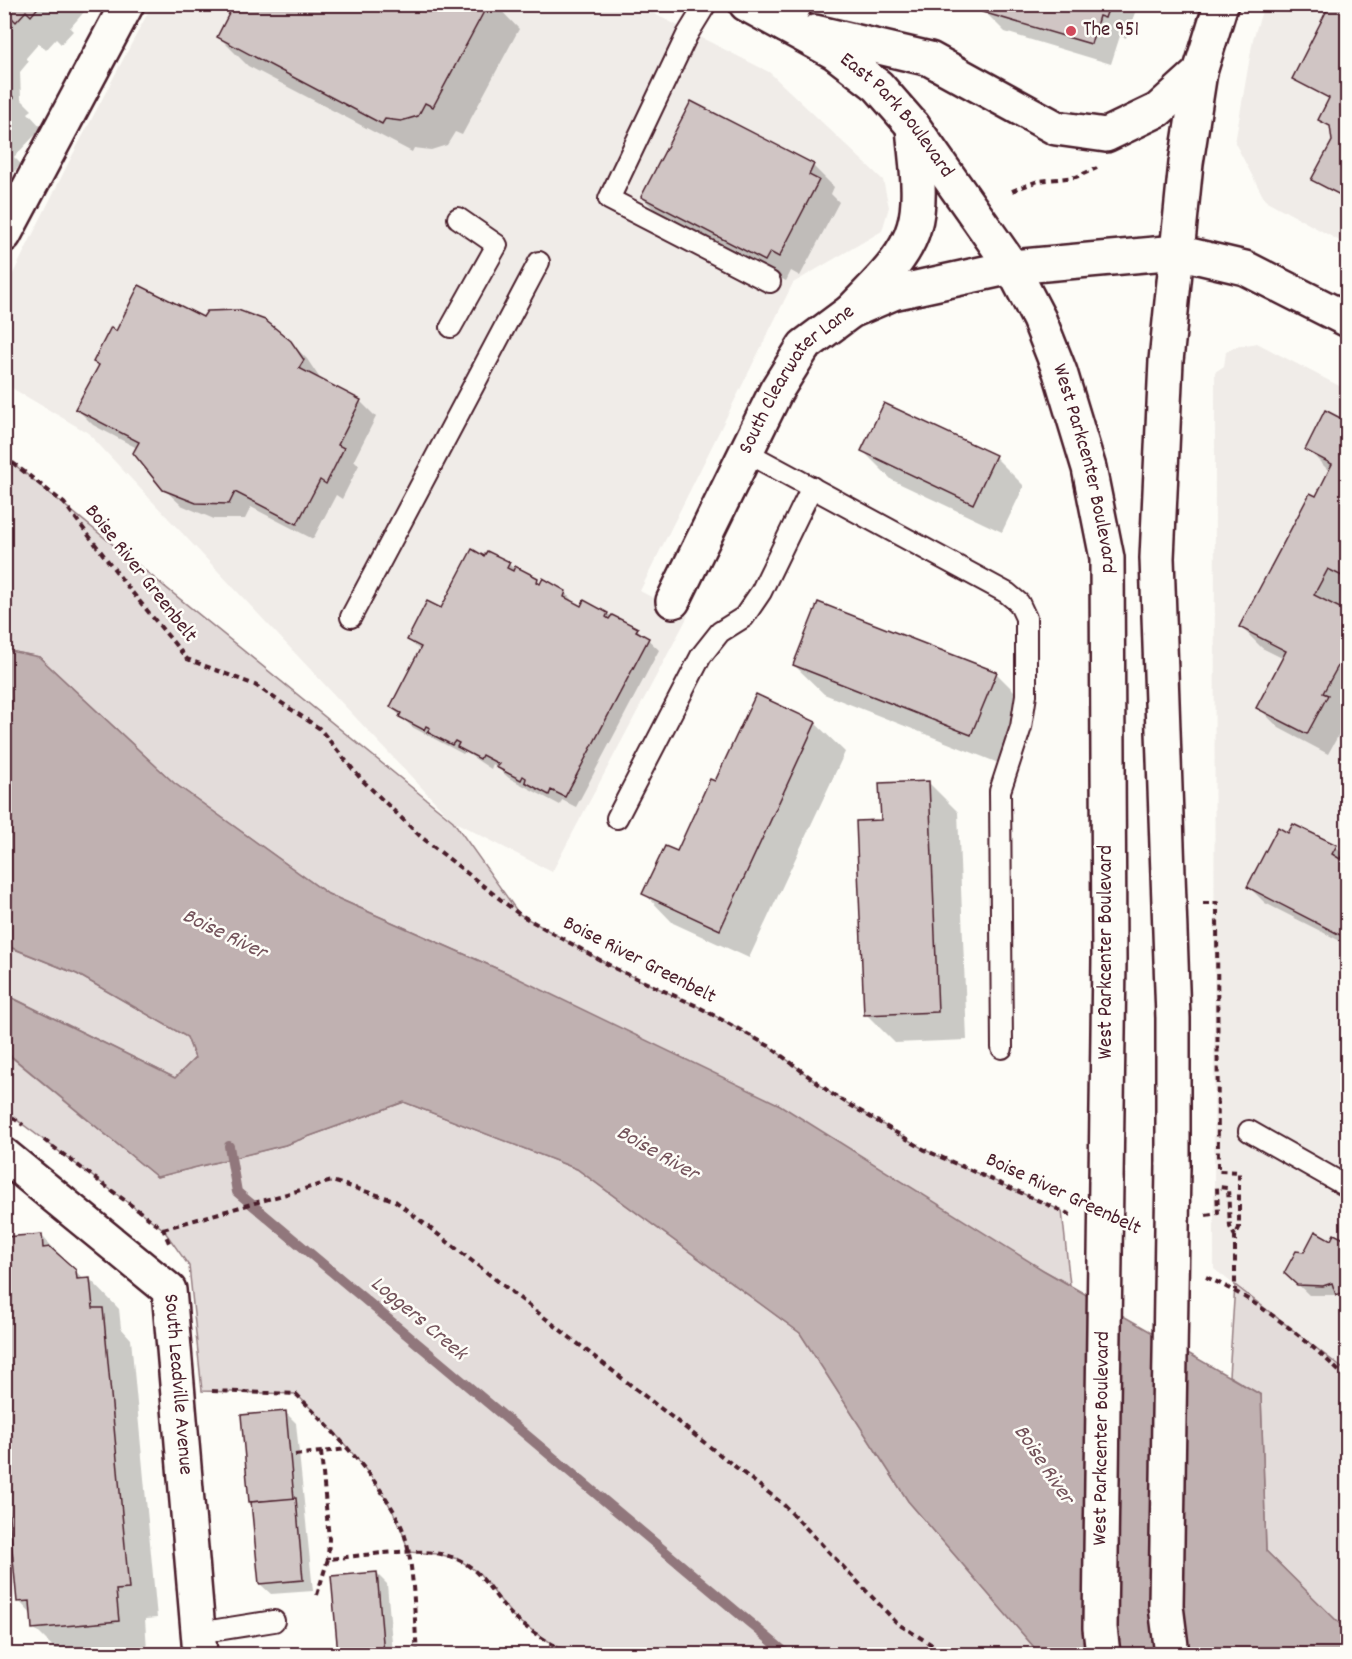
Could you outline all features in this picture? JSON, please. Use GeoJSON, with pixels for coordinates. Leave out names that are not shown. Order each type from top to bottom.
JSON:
{"type":"FeatureCollection","features":[{"type":"Feature","properties":{"kind":"main road"},"geometry":{"type":"LineString","coordinates":[[4,235],[127,4]]}},
{"type":"Feature","properties":{"kind":"main road","name":"East Park Boulevard"},"geometry":{"type":"LineString","coordinates":[[746,4],[790,15],[878,87],[913,126],[1012,267]]}},
{"type":"Feature","properties":{"kind":"main road"},"geometry":{"type":"LineString","coordinates":[[1172,1654],[1166,1606],[1173,1018],[1157,558],[1166,361],[1186,163],[1200,72],[1221,4]]}},
{"type":"Feature","properties":{"kind":"main road"},"geometry":{"type":"LineString","coordinates":[[790,15],[930,59],[1056,128],[1106,135],[1158,110],[1200,72]]}},
{"type":"Feature","properties":{"kind":"main road"},"geometry":{"type":"LineString","coordinates":[[851,311],[897,260],[914,229],[917,213],[913,126]]}},
{"type":"Feature","properties":{"kind":"main road"},"geometry":{"type":"LineString","coordinates":[[1177,252],[1245,268],[1347,320]]}},
{"type":"Feature","properties":{"kind":"main road","name":"South Clearwater Lane"},"geometry":{"type":"LineString","coordinates":[[673,601],[776,392],[804,346],[851,311],[893,293],[1012,267],[1177,252]]}},
{"type":"Feature","properties":{"kind":"main road","name":"West Parkcenter Boulevard"},"geometry":{"type":"LineString","coordinates":[[1012,267],[1039,319],[1060,372],[1089,468],[1107,558],[1109,959],[1100,1628],[1103,1654]]}},
{"type":"Feature","properties":{"kind":"main road","name":"South Leadville Avenue"},"geometry":{"type":"LineString","coordinates":[[4,1155],[169,1290],[199,1644]]}},
{"type":"Feature","properties":{"kind":"lane"},"geometry":{"type":"LineString","coordinates":[[706,4],[687,35],[609,199],[770,282]]}},
{"type":"Feature","properties":{"kind":"lane"},"geometry":{"type":"LineString","coordinates":[[451,327],[497,245],[458,218]]}},
{"type":"Feature","properties":{"kind":"lane"},"geometry":{"type":"LineString","coordinates":[[351,617],[539,262]]}},
{"type":"Feature","properties":{"kind":"lane"},"geometry":{"type":"LineString","coordinates":[[746,452],[1007,592],[1019,603],[1026,618],[1026,695],[1023,716],[1000,791],[1002,1048]]}},
{"type":"Feature","properties":{"kind":"lane"},"geometry":{"type":"LineString","coordinates":[[617,818],[701,656],[720,632],[744,617],[761,592],[812,487]]}},
{"type":"Feature","properties":{"kind":"lane"},"geometry":{"type":"LineString","coordinates":[[1249,1131],[1347,1187]]}},
{"type":"Feature","properties":{"kind":"lane"},"geometry":{"type":"LineString","coordinates":[[199,1644],[273,1621]]}},
{"type":"Feature","properties":{"kind":"path"},"geometry":{"type":"LineString","coordinates":[[1012,191],[1038,181],[1076,177],[1095,171],[1101,163]]}},
{"type":"Feature","properties":{"kind":"path","name":"Boise River Greenbelt"},"geometry":{"type":"LineString","coordinates":[[4,456],[64,503],[127,586],[187,658],[255,685],[319,728],[361,779],[420,836],[519,914],[616,969],[697,1006],[769,1046],[832,1094],[925,1150],[1020,1190],[1080,1220]]}},
{"type":"Feature","properties":{"kind":"path"},"geometry":{"type":"LineString","coordinates":[[1202,903],[1217,903],[1218,1171],[1239,1172],[1239,1228],[1236,1236],[1235,1290]]}},
{"type":"Feature","properties":{"kind":"path"},"geometry":{"type":"LineString","coordinates":[[163,1229],[332,1181],[394,1200],[783,1504],[898,1624],[947,1654]]}},
{"type":"Feature","properties":{"kind":"path"},"geometry":{"type":"LineString","coordinates":[[1205,1215],[1218,1214],[1217,1187],[1228,1188],[1230,1227],[1236,1236]]}},
{"type":"Feature","properties":{"kind":"path"},"geometry":{"type":"LineString","coordinates":[[1203,1275],[1235,1290],[1320,1352],[1347,1380]]}},
{"type":"Feature","properties":{"kind":"path"},"geometry":{"type":"LineString","coordinates":[[202,1391],[296,1394],[347,1449],[394,1513],[405,1537],[417,1654]]}},
{"type":"Feature","properties":{"kind":"path"},"geometry":{"type":"LineString","coordinates":[[295,1455],[347,1449]]}},
{"type":"Feature","properties":{"kind":"path"},"geometry":{"type":"LineString","coordinates":[[317,1595],[328,1559],[329,1539],[321,1452]]}},
{"type":"Feature","properties":{"kind":"path"},"geometry":{"type":"LineString","coordinates":[[328,1559],[408,1552],[438,1554],[458,1559],[480,1574],[515,1619],[568,1654]]}},
{"type":"Feature","properties":{"kind":"shaded area"},"geometry":{"type":"Polygon","coordinates":[[[152,5],[637,5],[769,72],[883,180],[889,207],[882,231],[793,283],[640,591],[688,616],[552,872],[453,821],[88,433],[5,384],[4,292],[71,158],[152,5]]]}},
{"type":"Feature","properties":{"kind":"shaded area"},"geometry":{"type":"Polygon","coordinates":[[[1264,5],[1347,5],[1347,245],[1265,200],[1235,143],[1253,39],[1264,5]]]}},
{"type":"Feature","properties":{"kind":"shaded area"},"geometry":{"type":"Polygon","coordinates":[[[1257,343],[1347,390],[1347,1372],[1214,1269],[1215,372],[1224,366],[1226,352],[1235,347],[1257,343]]]}},
{"type":"Feature","properties":{"kind":"shaded area"},"geometry":{"type":"Polygon","coordinates":[[[4,456],[453,821],[519,914],[616,969],[697,1006],[769,1046],[832,1094],[925,1150],[1062,1211],[1070,1285],[507,973],[328,894],[174,783],[39,657],[5,650],[4,456]]]}},
{"type":"Feature","properties":{"kind":"shaded area"},"geometry":{"type":"Polygon","coordinates":[[[4,945],[77,974],[187,1037],[195,1058],[175,1078],[5,994],[4,945]]]}},
{"type":"Feature","properties":{"kind":"shaded area"},"geometry":{"type":"Polygon","coordinates":[[[4,1051],[157,1177],[285,1145],[404,1102],[577,1169],[800,1333],[908,1501],[1040,1654],[568,1654],[515,1619],[480,1574],[458,1559],[438,1554],[408,1552],[402,1531],[379,1488],[347,1446],[296,1394],[202,1391],[189,1266],[163,1229],[5,1111],[4,1051]]]}},
{"type":"Feature","properties":{"kind":"shaded area"},"geometry":{"type":"Polygon","coordinates":[[[1235,1285],[1347,1372],[1347,1631],[1266,1551],[1261,1395],[1229,1376],[1235,1285]]]}},
{"type":"Feature","properties":{"kind":"water","name":"Boise River"},"geometry":{"type":"Polygon","coordinates":[[[5,650],[39,657],[174,783],[328,894],[507,973],[780,1105],[1043,1270],[1261,1395],[1266,1551],[1347,1631],[1347,1654],[1040,1654],[908,1501],[800,1333],[577,1169],[404,1102],[285,1145],[157,1177],[5,1051],[4,994],[175,1078],[195,1058],[187,1037],[77,974],[5,945],[5,650]]]}},
{"type":"Feature","properties":{"kind":"building"},"geometry":{"type":"Polygon","coordinates":[[[4,4],[41,4],[31,16],[26,11],[16,22],[9,15],[4,20],[4,4]]]}},
{"type":"Feature","properties":{"kind":"building"},"geometry":{"type":"Polygon","coordinates":[[[234,4],[242,8],[244,4],[488,4],[433,107],[425,103],[418,116],[401,121],[385,119],[382,124],[217,37],[234,4]]]}},
{"type":"Feature","properties":{"kind":"building","name":"The 951"},"geometry":{"type":"Polygon","coordinates":[[[984,4],[1110,4],[1105,18],[1099,16],[1091,44],[982,12],[984,4]]]}},
{"type":"Feature","properties":{"kind":"building"},"geometry":{"type":"Polygon","coordinates":[[[1330,4],[1348,4],[1348,199],[1311,180],[1332,141],[1330,126],[1318,120],[1329,98],[1292,79],[1330,4]]]}},
{"type":"Feature","properties":{"kind":"building"},"geometry":{"type":"Polygon","coordinates":[[[4,88],[14,98],[4,108],[4,88]]]}},
{"type":"Feature","properties":{"kind":"building"},"geometry":{"type":"Polygon","coordinates":[[[691,101],[814,164],[809,175],[819,180],[779,257],[770,252],[765,261],[641,197],[691,101]]]}},
{"type":"Feature","properties":{"kind":"building"},"geometry":{"type":"Polygon","coordinates":[[[139,285],[203,317],[207,311],[238,310],[265,320],[291,341],[304,360],[299,368],[361,400],[338,445],[344,448],[326,484],[320,480],[297,524],[235,492],[229,504],[196,503],[163,490],[133,453],[139,442],[75,409],[99,365],[93,362],[111,327],[116,331],[139,285]]]}},
{"type":"Feature","properties":{"kind":"building"},"geometry":{"type":"Polygon","coordinates":[[[884,403],[996,455],[973,504],[861,451],[884,403]]]}},
{"type":"Feature","properties":{"kind":"building"},"geometry":{"type":"Polygon","coordinates":[[[1325,410],[1348,422],[1348,579],[1328,569],[1314,595],[1348,612],[1348,659],[1346,662],[1342,659],[1323,693],[1328,695],[1307,734],[1256,708],[1286,651],[1239,627],[1310,493],[1316,496],[1332,464],[1305,450],[1325,410]]]}},
{"type":"Feature","properties":{"kind":"building"},"geometry":{"type":"Polygon","coordinates":[[[472,549],[484,556],[487,551],[510,562],[507,568],[513,571],[515,566],[538,578],[537,582],[540,584],[543,578],[566,591],[564,597],[581,606],[584,600],[608,613],[606,617],[609,619],[612,615],[638,628],[636,631],[649,638],[565,797],[551,790],[549,795],[525,782],[526,778],[523,776],[521,780],[496,767],[499,764],[482,755],[480,759],[457,747],[459,743],[455,741],[452,745],[427,732],[430,728],[426,726],[424,730],[399,717],[401,713],[390,707],[421,647],[407,640],[427,601],[441,608],[472,549]]]}},
{"type":"Feature","properties":{"kind":"building"},"geometry":{"type":"Polygon","coordinates":[[[818,602],[997,672],[971,735],[793,665],[818,602]]]}},
{"type":"Feature","properties":{"kind":"building"},"geometry":{"type":"Polygon","coordinates":[[[756,694],[816,722],[720,930],[642,894],[665,846],[677,851],[710,779],[715,781],[756,694]]]}},
{"type":"Feature","properties":{"kind":"building"},"geometry":{"type":"Polygon","coordinates":[[[929,781],[938,1012],[864,1015],[856,821],[881,820],[879,783],[929,781]]]}},
{"type":"Feature","properties":{"kind":"building"},"geometry":{"type":"Polygon","coordinates":[[[1293,824],[1337,845],[1332,854],[1340,859],[1345,850],[1348,852],[1348,939],[1247,887],[1278,827],[1288,833],[1293,824]]]}},
{"type":"Feature","properties":{"kind":"building"},"geometry":{"type":"Polygon","coordinates":[[[1315,1231],[1331,1240],[1334,1234],[1348,1241],[1348,1291],[1336,1295],[1332,1283],[1323,1286],[1297,1285],[1284,1273],[1296,1251],[1304,1252],[1315,1231]]]}},
{"type":"Feature","properties":{"kind":"building"},"geometry":{"type":"Polygon","coordinates":[[[42,1234],[43,1248],[50,1247],[76,1270],[77,1279],[90,1278],[93,1308],[103,1308],[129,1589],[116,1590],[119,1621],[32,1629],[30,1601],[17,1602],[4,1463],[4,1237],[42,1234]]]}},
{"type":"Feature","properties":{"kind":"building"},"geometry":{"type":"Polygon","coordinates":[[[286,1411],[294,1499],[249,1502],[241,1415],[286,1411]]]}},
{"type":"Feature","properties":{"kind":"building"},"geometry":{"type":"Polygon","coordinates":[[[296,1498],[303,1580],[259,1584],[251,1502],[296,1498]]]}},
{"type":"Feature","properties":{"kind":"building"},"geometry":{"type":"Polygon","coordinates":[[[377,1572],[384,1654],[338,1654],[331,1576],[377,1572]]]}},
{"type":"Feature","properties":{"kind":"waterway","name":"Loggers Creek"},"geometry":{"type":"LineString","coordinates":[[229,1146],[237,1192],[787,1654]]}},
{"type":"Feature","properties":{"kind":"place","name":"The 951"},"geometry":{"type":"Point","coordinates":[1071,31]}}]}
